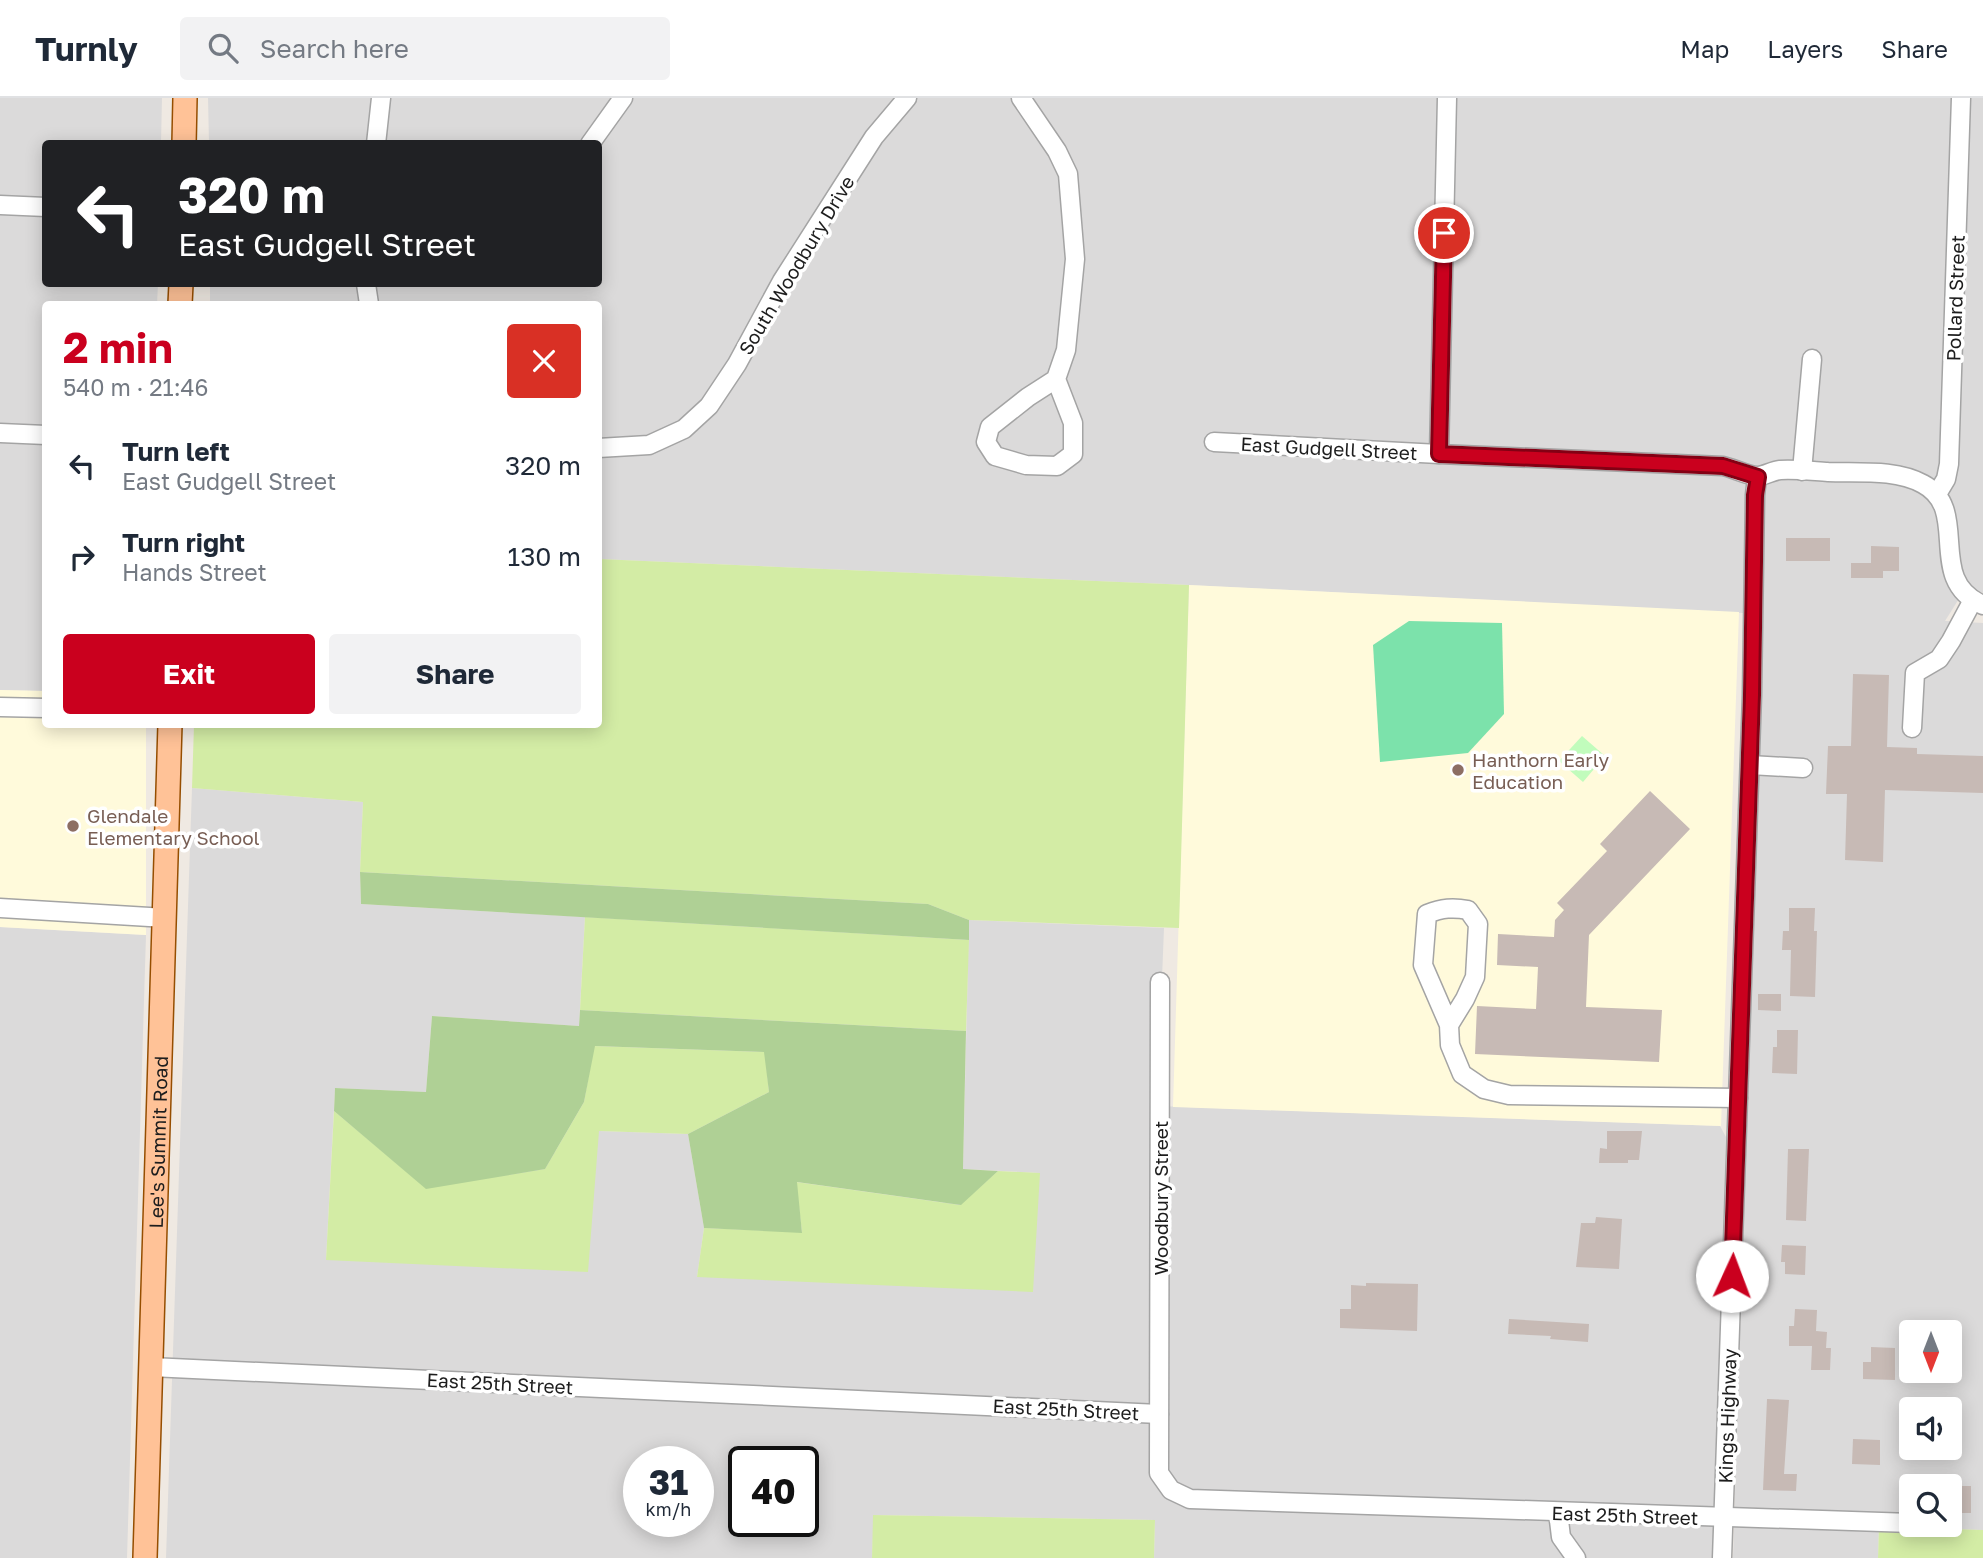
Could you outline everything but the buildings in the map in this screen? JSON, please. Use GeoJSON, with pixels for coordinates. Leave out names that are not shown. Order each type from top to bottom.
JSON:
{"type":"FeatureCollection","features":[{"type":"Feature","properties":{"kind":"main road"},"geometry":{"type":"LineString","coordinates":[[184,140],[185,98]]}},
{"type":"Feature","properties":{"kind":"main road","name":"Lee's Summit Road"},"geometry":{"type":"LineString","coordinates":[[145,1558],[170,728]]}},
{"type":"Feature","properties":{"kind":"street"},"geometry":{"type":"LineString","coordinates":[[376,140],[381,98]]}},
{"type":"Feature","properties":{"kind":"street"},"geometry":{"type":"LineString","coordinates":[[593,140],[623,98]]}},
{"type":"Feature","properties":{"kind":"street","name":"South Woodbury Drive"},"geometry":{"type":"LineString","coordinates":[[602,448],[649,445],[684,429],[709,406],[737,364],[782,281],[874,136],[907,98]]}},
{"type":"Feature","properties":{"kind":"street"},"geometry":{"type":"LineString","coordinates":[[1439,454],[1447,98]]}},
{"type":"Feature","properties":{"kind":"street","name":"Pollard Street"},"geometry":{"type":"LineString","coordinates":[[1937,494],[1946,479],[1949,464],[1961,98]]}},
{"type":"Feature","properties":{"kind":"street"},"geometry":{"type":"LineString","coordinates":[[1020,99],[1057,151],[1068,174],[1075,259],[1066,350],[1056,379],[990,427],[986,442],[995,456],[1026,465],[1057,466],[1073,454],[1073,423],[1056,379]]}},
{"type":"Feature","properties":{"kind":"street"},"geometry":{"type":"LineString","coordinates":[[0,205],[42,207]]}},
{"type":"Feature","properties":{"kind":"street"},"geometry":{"type":"LineString","coordinates":[[1802,471],[1812,359]]}},
{"type":"Feature","properties":{"kind":"street"},"geometry":{"type":"LineString","coordinates":[[0,433],[42,435]]}},
{"type":"Feature","properties":{"kind":"street","name":"East Gudgell Street"},"geometry":{"type":"LineString","coordinates":[[1214,442],[1723,466],[1758,477],[1780,470],[1902,476],[1926,485],[1937,494]]}},
{"type":"Feature","properties":{"kind":"street","name":"Kings Highway"},"geometry":{"type":"LineString","coordinates":[[1722,1558],[1750,765],[1755,495],[1758,477]]}},
{"type":"Feature","properties":{"kind":"street"},"geometry":{"type":"LineString","coordinates":[[1912,728],[1915,673],[1939,659],[1978,603],[1959,588],[1954,577],[1950,562],[1946,511],[1937,494]]}},
{"type":"Feature","properties":{"kind":"street"},"geometry":{"type":"LineString","coordinates":[[0,707],[42,708]]}},
{"type":"Feature","properties":{"kind":"street"},"geometry":{"type":"LineString","coordinates":[[1750,765],[1803,768]]}},
{"type":"Feature","properties":{"kind":"street"},"geometry":{"type":"LineString","coordinates":[[0,908],[166,918]]}},
{"type":"Feature","properties":{"kind":"street"},"geometry":{"type":"LineString","coordinates":[[1449,1024],[1465,999],[1475,976],[1478,923],[1468,910],[1441,908],[1427,914],[1423,965],[1449,1024],[1450,1045],[1462,1074],[1484,1089],[1509,1095],[1738,1098]]}},
{"type":"Feature","properties":{"kind":"street","name":"Woodbury Street"},"geometry":{"type":"LineString","coordinates":[[1159,1414],[1160,982]]}},
{"type":"Feature","properties":{"kind":"street","name":"East 25th Street"},"geometry":{"type":"LineString","coordinates":[[151,1367],[1159,1414],[1159,1472],[1171,1490],[1190,1499],[1899,1523]]}},
{"type":"Feature","properties":{"kind":"street"},"geometry":{"type":"LineString","coordinates":[[1558,1512],[1561,1537],[1576,1558]]}},
{"type":"Feature","properties":{"kind":"shaded area"},"geometry":{"type":"Polygon","coordinates":[[[0,98],[162,98],[161,140],[42,140],[42,287],[158,287],[157,301],[42,301],[42,691],[0,690],[0,98]]]}},
{"type":"Feature","properties":{"kind":"shaded area"},"geometry":{"type":"Polygon","coordinates":[[[208,98],[1983,98],[1983,593],[1967,586],[1945,621],[1983,623],[1983,1530],[1962,1529],[1962,1474],[1899,1474],[1899,1528],[1879,1527],[1878,1558],[1733,1558],[1762,614],[602,559],[602,301],[210,301],[210,287],[602,287],[602,140],[209,140],[208,98]]]}},
{"type":"Feature","properties":{"kind":"shaded area","name":"Hanthorn Early Education"},"geometry":{"type":"Polygon","coordinates":[[[1189,585],[1739,612],[1721,1126],[1173,1107],[1189,585]]]}},
{"type":"Feature","properties":{"kind":"shaded area","name":"Glendale Elementary School"},"geometry":{"type":"Polygon","coordinates":[[[0,690],[42,691],[42,728],[146,728],[146,935],[0,927],[0,690]]]}},
{"type":"Feature","properties":{"kind":"shaded area"},"geometry":{"type":"Polygon","coordinates":[[[192,788],[363,802],[361,904],[585,917],[579,1026],[432,1016],[426,1092],[335,1088],[326,1260],[599,1131],[688,1134],[704,1228],[697,1277],[1040,1173],[963,1169],[969,920],[1164,928],[1157,1106],[1720,1126],[1726,1137],[1713,1558],[1154,1558],[1155,1520],[874,1515],[872,1558],[166,1558],[192,788]]]}},
{"type":"Feature","properties":{"kind":"shaded area"},"geometry":{"type":"Polygon","coordinates":[[[0,927],[146,935],[127,1558],[0,1558],[0,927]]]}},
{"type":"Feature","properties":{"kind":"green space"},"geometry":{"type":"Polygon","coordinates":[[[602,559],[1189,585],[1179,928],[969,920],[928,904],[360,872],[363,802],[192,788],[194,728],[602,728],[602,559]]]}},
{"type":"Feature","properties":{"kind":"green space"},"geometry":{"type":"Polygon","coordinates":[[[1409,621],[1502,623],[1504,714],[1468,753],[1380,762],[1373,645],[1409,621]]]}},
{"type":"Feature","properties":{"kind":"green space"},"geometry":{"type":"Polygon","coordinates":[[[1582,736],[1605,756],[1583,782],[1559,761],[1582,736]]]}},
{"type":"Feature","properties":{"kind":"green space"},"geometry":{"type":"Polygon","coordinates":[[[360,872],[928,904],[969,920],[969,940],[361,904],[360,872]]]}},
{"type":"Feature","properties":{"kind":"green space"},"geometry":{"type":"Polygon","coordinates":[[[585,917],[969,940],[966,1031],[580,1010],[585,917]]]}},
{"type":"Feature","properties":{"kind":"green space"},"geometry":{"type":"Polygon","coordinates":[[[580,1010],[966,1031],[963,1169],[998,1171],[961,1205],[797,1182],[802,1233],[704,1228],[688,1134],[769,1092],[764,1052],[595,1046],[584,1102],[545,1169],[426,1189],[334,1111],[335,1088],[426,1092],[432,1016],[579,1026],[580,1010]]]}},
{"type":"Feature","properties":{"kind":"green space"},"geometry":{"type":"Polygon","coordinates":[[[594,1046],[765,1052],[769,1092],[688,1134],[599,1131],[588,1272],[326,1260],[334,1111],[426,1188],[545,1169],[584,1102],[594,1046]]]}},
{"type":"Feature","properties":{"kind":"green space"},"geometry":{"type":"Polygon","coordinates":[[[998,1171],[1040,1173],[1033,1292],[697,1277],[704,1228],[802,1232],[796,1182],[960,1205],[998,1171]]]}},
{"type":"Feature","properties":{"kind":"green space"},"geometry":{"type":"Polygon","coordinates":[[[873,1515],[1155,1520],[1154,1558],[872,1558],[873,1515]]]}},
{"type":"Feature","properties":{"kind":"green space"},"geometry":{"type":"Polygon","coordinates":[[[1879,1527],[1899,1528],[1899,1537],[1962,1537],[1962,1529],[1983,1530],[1983,1558],[1878,1558],[1879,1527]]]}},
{"type":"Feature","properties":{"kind":"place","name":"Hanthorn Early Education"},"geometry":{"type":"Point","coordinates":[1458,770]}},
{"type":"Feature","properties":{"kind":"place","name":"Glendale Elementary School"},"geometry":{"type":"Point","coordinates":[73,826]}},
{"type":"Feature","properties":{"kind":"route"},"geometry":{"type":"LineString","coordinates":[[1444,233],[1439,454],[1723,466],[1758,477],[1755,485],[1752,695],[1732,1276]]}}]}
